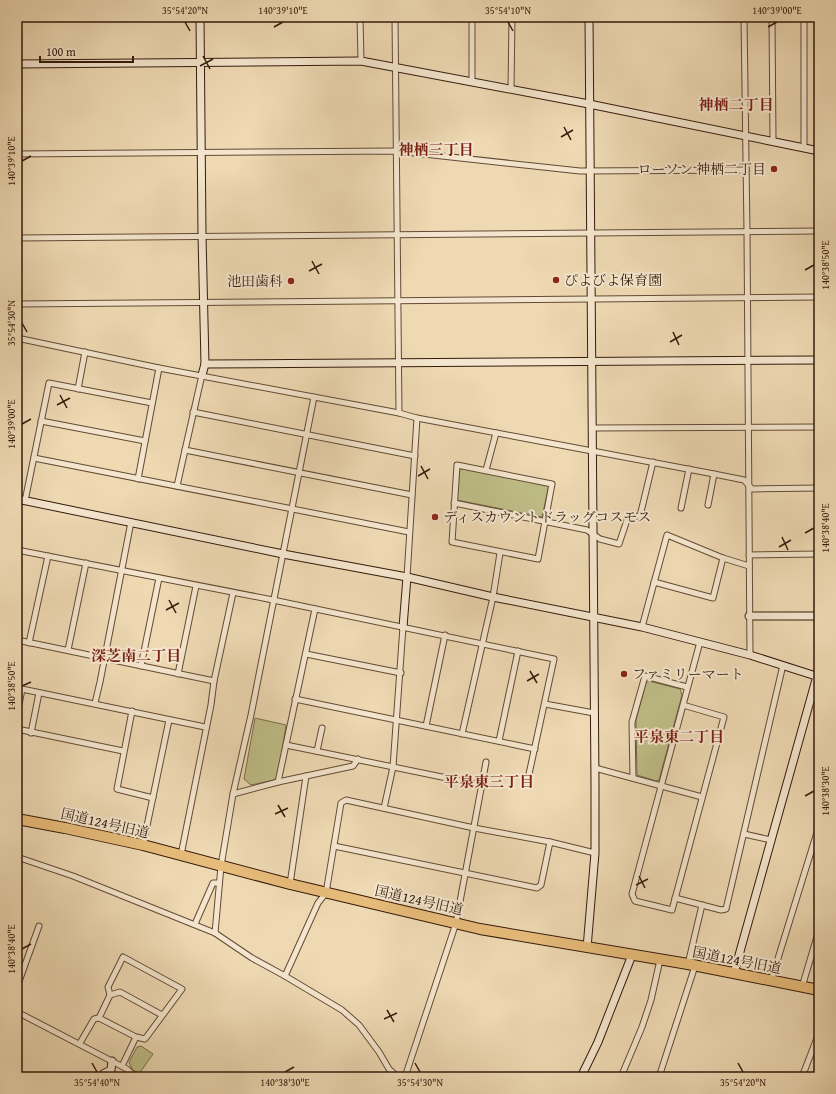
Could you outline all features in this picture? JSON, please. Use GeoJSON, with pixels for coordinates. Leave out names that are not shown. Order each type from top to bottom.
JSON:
{"type":"FeatureCollection","features":[{"type":"Feature","properties":{"kind":"highway","name":"国道124号旧道"},"geometry":{"type":"LineString","coordinates":[[17,819],[144,845],[290,884],[480,929],[691,965],[819,990]]}},
{"type":"Feature","properties":{"kind":"street"},"geometry":{"type":"LineString","coordinates":[[178,486],[193,412],[205,364],[200,17]]}},
{"type":"Feature","properties":{"kind":"street"},"geometry":{"type":"LineString","coordinates":[[360,17],[361,61]]}},
{"type":"Feature","properties":{"kind":"street"},"geometry":{"type":"LineString","coordinates":[[395,17],[398,414]]}},
{"type":"Feature","properties":{"kind":"street"},"geometry":{"type":"LineString","coordinates":[[472,17],[472,82]]}},
{"type":"Feature","properties":{"kind":"street"},"geometry":{"type":"LineString","coordinates":[[511,89],[512,17]]}},
{"type":"Feature","properties":{"kind":"street"},"geometry":{"type":"LineString","coordinates":[[587,948],[595,853],[589,17]]}},
{"type":"Feature","properties":{"kind":"street"},"geometry":{"type":"LineString","coordinates":[[744,17],[750,655]]}},
{"type":"Feature","properties":{"kind":"street"},"geometry":{"type":"LineString","coordinates":[[772,17],[773,141]]}},
{"type":"Feature","properties":{"kind":"street"},"geometry":{"type":"LineString","coordinates":[[804,17],[804,148]]}},
{"type":"Feature","properties":{"kind":"street"},"geometry":{"type":"LineString","coordinates":[[17,64],[361,61],[396,66],[819,151]]}},
{"type":"Feature","properties":{"kind":"street"},"geometry":{"type":"LineString","coordinates":[[17,154],[396,151],[580,171],[746,170]]}},
{"type":"Feature","properties":{"kind":"street"},"geometry":{"type":"LineString","coordinates":[[17,238],[202,235],[819,231]]}},
{"type":"Feature","properties":{"kind":"street"},"geometry":{"type":"LineString","coordinates":[[17,304],[819,297]]}},
{"type":"Feature","properties":{"kind":"street"},"geometry":{"type":"LineString","coordinates":[[17,338],[159,368],[202,375],[417,418],[744,480],[752,489],[819,488]]}},
{"type":"Feature","properties":{"kind":"street"},"geometry":{"type":"LineString","coordinates":[[78,389],[85,352]]}},
{"type":"Feature","properties":{"kind":"street"},"geometry":{"type":"LineString","coordinates":[[205,364],[819,360]]}},
{"type":"Feature","properties":{"kind":"street"},"geometry":{"type":"LineString","coordinates":[[138,479],[159,368]]}},
{"type":"Feature","properties":{"kind":"street"},"geometry":{"type":"LineString","coordinates":[[25,501],[49,383],[152,403]]}},
{"type":"Feature","properties":{"kind":"street"},"geometry":{"type":"LineString","coordinates":[[215,933],[221,866],[233,794],[251,715],[293,510],[314,398]]}},
{"type":"Feature","properties":{"kind":"street"},"geometry":{"type":"LineString","coordinates":[[193,412],[414,456]]}},
{"type":"Feature","properties":{"kind":"street"},"geometry":{"type":"LineString","coordinates":[[384,808],[393,767],[401,673],[417,418]]}},
{"type":"Feature","properties":{"kind":"street"},"geometry":{"type":"LineString","coordinates":[[41,421],[145,441]]}},
{"type":"Feature","properties":{"kind":"street"},"geometry":{"type":"LineString","coordinates":[[593,428],[819,427]]}},
{"type":"Feature","properties":{"kind":"street"},"geometry":{"type":"LineString","coordinates":[[486,470],[496,433]]}},
{"type":"Feature","properties":{"kind":"street"},"geometry":{"type":"LineString","coordinates":[[185,450],[412,495]]}},
{"type":"Feature","properties":{"kind":"street"},"geometry":{"type":"LineString","coordinates":[[34,458],[409,532]]}},
{"type":"Feature","properties":{"kind":"street"},"geometry":{"type":"LineString","coordinates":[[454,503],[587,530],[600,539],[619,544],[628,517],[640,516],[653,462]]}},
{"type":"Feature","properties":{"kind":"street"},"geometry":{"type":"LineString","coordinates":[[457,464],[552,484],[538,560],[452,542],[454,503],[457,464]]}},
{"type":"Feature","properties":{"kind":"street"},"geometry":{"type":"LineString","coordinates":[[680,508],[689,469]]}},
{"type":"Feature","properties":{"kind":"street"},"geometry":{"type":"LineString","coordinates":[[708,505],[714,474]]}},
{"type":"Feature","properties":{"kind":"street"},"geometry":{"type":"LineString","coordinates":[[17,499],[283,554],[407,577],[493,597],[642,627],[750,655],[818,677],[734,973]]}},
{"type":"Feature","properties":{"kind":"street"},"geometry":{"type":"LineString","coordinates":[[95,703],[131,522]]}},
{"type":"Feature","properties":{"kind":"street"},"geometry":{"type":"LineString","coordinates":[[642,627],[667,535],[723,558],[749,566]]}},
{"type":"Feature","properties":{"kind":"street"},"geometry":{"type":"LineString","coordinates":[[17,550],[274,600],[518,650],[554,659],[529,774]]}},
{"type":"Feature","properties":{"kind":"street"},"geometry":{"type":"LineString","coordinates":[[462,734],[493,597],[500,553]]}},
{"type":"Feature","properties":{"kind":"street"},"geometry":{"type":"LineString","coordinates":[[749,555],[819,554]]}},
{"type":"Feature","properties":{"kind":"street"},"geometry":{"type":"LineString","coordinates":[[29,643],[48,556]]}},
{"type":"Feature","properties":{"kind":"street"},"geometry":{"type":"LineString","coordinates":[[654,582],[713,598],[723,558]]}},
{"type":"Feature","properties":{"kind":"street"},"geometry":{"type":"LineString","coordinates":[[68,650],[86,563]]}},
{"type":"Feature","properties":{"kind":"street"},"geometry":{"type":"LineString","coordinates":[[141,666],[159,578]]}},
{"type":"Feature","properties":{"kind":"street"},"geometry":{"type":"LineString","coordinates":[[178,674],[196,586]]}},
{"type":"Feature","properties":{"kind":"street"},"geometry":{"type":"LineString","coordinates":[[181,855],[205,727],[211,705],[214,681],[233,593]]}},
{"type":"Feature","properties":{"kind":"street"},"geometry":{"type":"LineString","coordinates":[[278,782],[315,609]]}},
{"type":"Feature","properties":{"kind":"street"},"geometry":{"type":"LineString","coordinates":[[749,616],[819,616]]}},
{"type":"Feature","properties":{"kind":"street"},"geometry":{"type":"LineString","coordinates":[[426,726],[445,635]]}},
{"type":"Feature","properties":{"kind":"street"},"geometry":{"type":"LineString","coordinates":[[17,640],[214,681]]}},
{"type":"Feature","properties":{"kind":"street"},"geometry":{"type":"LineString","coordinates":[[683,705],[724,717],[672,910],[635,901],[632,894],[660,786],[700,642]]}},
{"type":"Feature","properties":{"kind":"street"},"geometry":{"type":"LineString","coordinates":[[499,741],[518,650]]}},
{"type":"Feature","properties":{"kind":"street"},"geometry":{"type":"LineString","coordinates":[[306,654],[401,673]]}},
{"type":"Feature","properties":{"kind":"street"},"geometry":{"type":"LineString","coordinates":[[675,898],[721,910],[726,909],[783,665]]}},
{"type":"Feature","properties":{"kind":"street"},"geometry":{"type":"LineString","coordinates":[[633,778],[632,722],[645,676],[688,688]]}},
{"type":"Feature","properties":{"kind":"street"},"geometry":{"type":"LineString","coordinates":[[17,715],[20,688],[205,727]]}},
{"type":"Feature","properties":{"kind":"street"},"geometry":{"type":"LineString","coordinates":[[32,733],[39,693]]}},
{"type":"Feature","properties":{"kind":"street"},"geometry":{"type":"LineString","coordinates":[[295,699],[535,749]]}},
{"type":"Feature","properties":{"kind":"street"},"geometry":{"type":"LineString","coordinates":[[545,704],[594,713]]}},
{"type":"Feature","properties":{"kind":"street"},"geometry":{"type":"LineString","coordinates":[[132,711],[123,751],[117,789],[153,798]]}},
{"type":"Feature","properties":{"kind":"street"},"geometry":{"type":"LineString","coordinates":[[144,845],[169,720]]}},
{"type":"Feature","properties":{"kind":"street"},"geometry":{"type":"LineString","coordinates":[[317,751],[322,728]]}},
{"type":"Feature","properties":{"kind":"street"},"geometry":{"type":"LineString","coordinates":[[17,729],[123,751]]}},
{"type":"Feature","properties":{"kind":"street"},"geometry":{"type":"LineString","coordinates":[[286,745],[481,785]]}},
{"type":"Feature","properties":{"kind":"street"},"geometry":{"type":"LineString","coordinates":[[233,794],[278,782],[353,766],[358,759]]}},
{"type":"Feature","properties":{"kind":"street"},"geometry":{"type":"LineString","coordinates":[[405,1077],[456,923],[486,762]]}},
{"type":"Feature","properties":{"kind":"street"},"geometry":{"type":"LineString","coordinates":[[595,768],[702,798]]}},
{"type":"Feature","properties":{"kind":"street"},"geometry":{"type":"LineString","coordinates":[[290,884],[306,776]]}},
{"type":"Feature","properties":{"kind":"street"},"geometry":{"type":"LineString","coordinates":[[285,976],[318,903],[326,893],[341,803],[346,800],[474,828],[550,842],[595,853]]}},
{"type":"Feature","properties":{"kind":"street"},"geometry":{"type":"LineString","coordinates":[[771,981],[819,826]]}},
{"type":"Feature","properties":{"kind":"street"},"geometry":{"type":"LineString","coordinates":[[744,834],[771,840]]}},
{"type":"Feature","properties":{"kind":"street"},"geometry":{"type":"LineString","coordinates":[[334,846],[537,888],[541,885],[550,842]]}},
{"type":"Feature","properties":{"kind":"street"},"geometry":{"type":"LineString","coordinates":[[17,857],[73,876],[215,933],[252,958],[342,1010],[359,1025],[379,1052],[389,1069],[398,1077]]}},
{"type":"Feature","properties":{"kind":"street"},"geometry":{"type":"LineString","coordinates":[[195,924],[213,883],[219,883]]}},
{"type":"Feature","properties":{"kind":"street"},"geometry":{"type":"LineString","coordinates":[[659,1077],[691,965],[702,905]]}},
{"type":"Feature","properties":{"kind":"street"},"geometry":{"type":"LineString","coordinates":[[17,987],[39,926]]}},
{"type":"Feature","properties":{"kind":"street"},"geometry":{"type":"LineString","coordinates":[[802,987],[819,930]]}},
{"type":"Feature","properties":{"kind":"street"},"geometry":{"type":"LineString","coordinates":[[581,1077],[598,1042],[632,955]]}},
{"type":"Feature","properties":{"kind":"street"},"geometry":{"type":"LineString","coordinates":[[80,1043],[94,1019],[99,1018],[136,1037],[145,1039],[182,989],[123,956],[108,987],[110,995],[99,1018]]}},
{"type":"Feature","properties":{"kind":"street"},"geometry":{"type":"LineString","coordinates":[[621,1077],[642,1027],[651,1000],[660,960]]}},
{"type":"Feature","properties":{"kind":"street"},"geometry":{"type":"LineString","coordinates":[[110,995],[120,992],[162,1015]]}},
{"type":"Feature","properties":{"kind":"street"},"geometry":{"type":"LineString","coordinates":[[17,1012],[80,1043],[122,1066],[136,1077]]}},
{"type":"Feature","properties":{"kind":"street"},"geometry":{"type":"LineString","coordinates":[[802,1077],[819,1033]]}},
{"type":"Feature","properties":{"kind":"street"},"geometry":{"type":"LineString","coordinates":[[122,1066],[136,1037]]}},
{"type":"Feature","properties":{"kind":"street"},"geometry":{"type":"LineString","coordinates":[[112,1061],[111,1070],[113,1077]]}},
{"type":"Feature","properties":{"kind":"street"},"geometry":{"type":"LineString","coordinates":[[95,1077],[111,1070]]}},
{"type":"Feature","properties":{"kind":"shaded area"},"geometry":{"type":"Polygon","coordinates":[[[460,468],[549,485],[542,517],[457,500],[460,468]]]}},
{"type":"Feature","properties":{"kind":"shaded area"},"geometry":{"type":"Polygon","coordinates":[[[649,681],[680,689],[682,695],[659,780],[656,781],[637,775],[636,720],[646,683],[649,681]]]}},
{"type":"Feature","properties":{"kind":"shaded area"},"geometry":{"type":"Polygon","coordinates":[[[255,718],[286,725],[278,777],[274,780],[251,785],[244,779],[255,718]]]}},
{"type":"Feature","properties":{"kind":"shaded area"},"geometry":{"type":"Polygon","coordinates":[[[141,1046],[153,1054],[139,1074],[132,1069],[129,1062],[137,1047],[141,1046]]]}},
{"type":"Feature","properties":{"kind":"place","name":"ローソン 神栖二丁目"},"geometry":{"type":"Point","coordinates":[774,169]}},
{"type":"Feature","properties":{"kind":"place","name":"ぴよびよ保育園"},"geometry":{"type":"Point","coordinates":[556,280]}},
{"type":"Feature","properties":{"kind":"place","name":"池田歯科"},"geometry":{"type":"Point","coordinates":[291,281]}},
{"type":"Feature","properties":{"kind":"place","name":"ディスカウントドラッグコスモス"},"geometry":{"type":"Point","coordinates":[435,517]}},
{"type":"Feature","properties":{"kind":"place","name":"ファミリーマート"},"geometry":{"type":"Point","coordinates":[624,674]}},
{"type":"Feature","properties":{"kind":"district","name":"神栖二丁目"},"geometry":{"type":"Point","coordinates":[736,105]}},
{"type":"Feature","properties":{"kind":"district","name":"神栖三丁目"},"geometry":{"type":"Point","coordinates":[436,150]}},
{"type":"Feature","properties":{"kind":"district","name":"深芝南二丁目"},"geometry":{"type":"Point","coordinates":[136,656]}},
{"type":"Feature","properties":{"kind":"district","name":"平泉東二丁目"},"geometry":{"type":"Point","coordinates":[679,737]}},
{"type":"Feature","properties":{"kind":"district","name":"平泉東三丁目"},"geometry":{"type":"Point","coordinates":[489,782]}}]}
